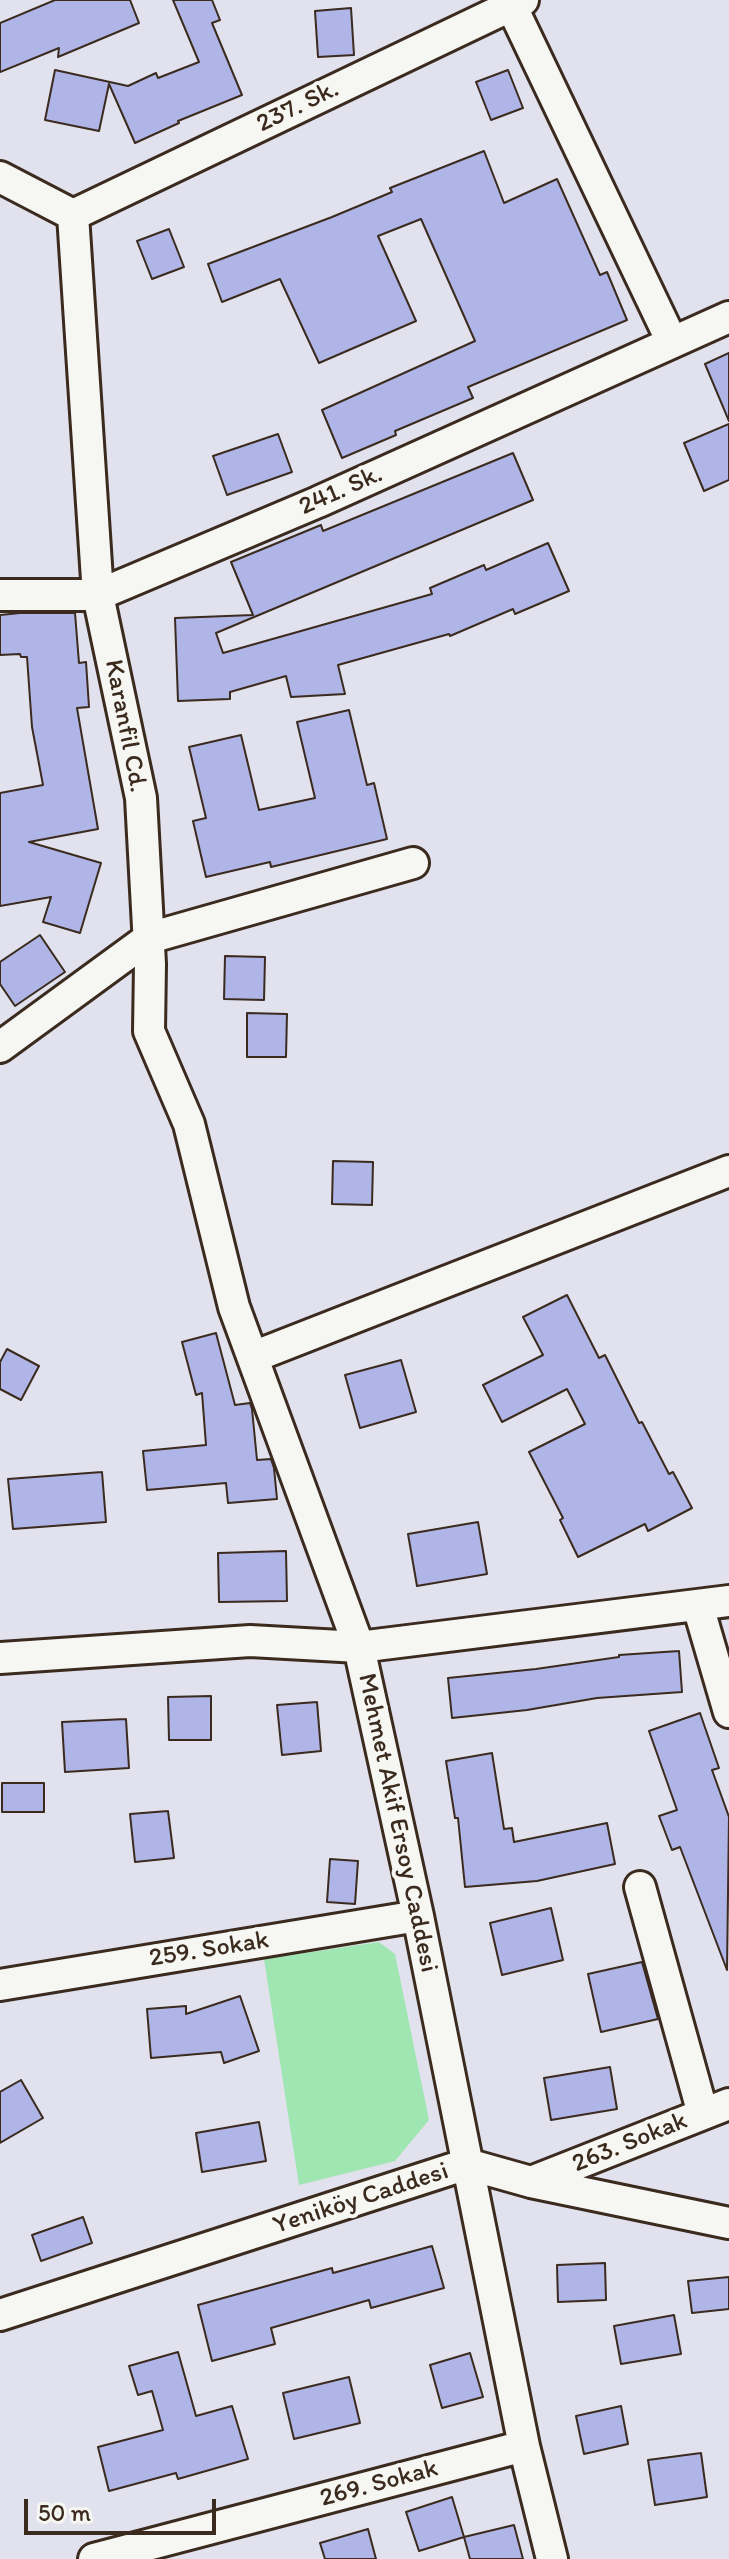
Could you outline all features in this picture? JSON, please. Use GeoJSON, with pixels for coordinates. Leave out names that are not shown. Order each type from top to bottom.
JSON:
{"type":"FeatureCollection","features":[{"type":"Feature","properties":{"kind":"street","name":"237. Sk."},"geometry":{"type":"LineString","coordinates":[[73,215],[517,3]]}},
{"type":"Feature","properties":{"kind":"street"},"geometry":{"type":"LineString","coordinates":[[517,3],[672,342]]}},
{"type":"Feature","properties":{"kind":"street"},"geometry":{"type":"LineString","coordinates":[[0,177],[73,215]]}},
{"type":"Feature","properties":{"kind":"street","name":"Karanfil Cd."},"geometry":{"type":"LineString","coordinates":[[73,215],[98,595],[141,798],[149,938],[149,1031],[189,1124],[234,1307],[359,1647]]}},
{"type":"Feature","properties":{"kind":"street","name":"241. Sk."},"geometry":{"type":"LineString","coordinates":[[0,595],[98,595],[318,502],[729,317]]}},
{"type":"Feature","properties":{"kind":"street"},"geometry":{"type":"LineString","coordinates":[[0,1047],[149,938],[413,863]]}},
{"type":"Feature","properties":{"kind":"street"},"geometry":{"type":"LineString","coordinates":[[253,1357],[729,1171]]}},
{"type":"Feature","properties":{"kind":"street"},"geometry":{"type":"LineString","coordinates":[[359,1647],[729,1601]]}},
{"type":"Feature","properties":{"kind":"street"},"geometry":{"type":"LineString","coordinates":[[698,1606],[729,1712]]}},
{"type":"Feature","properties":{"kind":"street","name":"Mehmet Akif Ersoy Caddesi"},"geometry":{"type":"LineString","coordinates":[[0,1658],[250,1641],[359,1647],[418,1916],[524,2446],[552,2559]]}},
{"type":"Feature","properties":{"kind":"street"},"geometry":{"type":"LineString","coordinates":[[640,1887],[716,2109]]}},
{"type":"Feature","properties":{"kind":"street","name":"259. Sokak"},"geometry":{"type":"LineString","coordinates":[[0,1985],[418,1916]]}},
{"type":"Feature","properties":{"kind":"street","name":"263. Sokak"},"geometry":{"type":"LineString","coordinates":[[531,2182],[716,2109]]}},
{"type":"Feature","properties":{"kind":"street","name":"Yeniköy Caddesi"},"geometry":{"type":"LineString","coordinates":[[0,2315],[467,2164],[531,2182],[729,2223]]}},
{"type":"Feature","properties":{"kind":"street","name":"269. Sokak"},"geometry":{"type":"LineString","coordinates":[[94,2559],[524,2446]]}},
{"type":"Feature","properties":{"kind":"green space"},"geometry":{"type":"Polygon","coordinates":[[[379,1942],[395,1954],[429,2120],[395,2161],[299,2185],[264,1959],[379,1942]]]}},
{"type":"Feature","properties":{"kind":"building"},"geometry":{"type":"Polygon","coordinates":[[[55,0],[130,0],[139,23],[58,57],[59,48],[0,72],[0,23],[55,0]]]}},
{"type":"Feature","properties":{"kind":"building"},"geometry":{"type":"Polygon","coordinates":[[[173,0],[212,0],[220,20],[212,23],[242,95],[178,121],[135,143],[109,84],[99,131],[45,120],[55,70],[128,86],[156,73],[158,78],[199,62],[173,0]]]}},
{"type":"Feature","properties":{"kind":"building"},"geometry":{"type":"Polygon","coordinates":[[[351,8],[354,55],[318,57],[315,11],[351,8]]]}},
{"type":"Feature","properties":{"kind":"building"},"geometry":{"type":"Polygon","coordinates":[[[508,70],[523,108],[491,120],[476,82],[508,70]]]}},
{"type":"Feature","properties":{"kind":"building"},"geometry":{"type":"Polygon","coordinates":[[[484,151],[504,203],[557,179],[600,275],[607,272],[627,320],[468,387],[473,398],[395,431],[396,435],[342,458],[322,410],[475,341],[421,219],[378,236],[416,321],[319,363],[280,279],[222,302],[208,264],[332,217],[392,192],[390,188],[484,151]]]}},
{"type":"Feature","properties":{"kind":"building"},"geometry":{"type":"Polygon","coordinates":[[[169,229],[184,267],[152,279],[137,241],[169,229]]]}},
{"type":"Feature","properties":{"kind":"building"},"geometry":{"type":"Polygon","coordinates":[[[729,353],[729,421],[705,364],[729,353]]]}},
{"type":"Feature","properties":{"kind":"building"},"geometry":{"type":"Polygon","coordinates":[[[729,424],[729,480],[704,491],[684,443],[729,424]]]}},
{"type":"Feature","properties":{"kind":"building"},"geometry":{"type":"Polygon","coordinates":[[[278,434],[292,472],[227,495],[213,456],[278,434]]]}},
{"type":"Feature","properties":{"kind":"building"},"geometry":{"type":"Polygon","coordinates":[[[513,453],[533,500],[216,633],[223,653],[432,594],[430,588],[484,565],[486,570],[548,543],[569,591],[515,614],[513,609],[450,636],[338,665],[345,694],[291,697],[286,676],[230,692],[230,699],[178,701],[175,618],[253,615],[231,562],[321,525],[323,531],[513,453]]]}},
{"type":"Feature","properties":{"kind":"building"},"geometry":{"type":"Polygon","coordinates":[[[75,613],[79,663],[86,662],[89,707],[77,708],[98,829],[29,842],[101,863],[80,933],[43,922],[51,897],[0,906],[0,793],[43,785],[32,727],[27,657],[20,654],[0,655],[0,615],[75,613]]]}},
{"type":"Feature","properties":{"kind":"building"},"geometry":{"type":"Polygon","coordinates":[[[349,710],[367,785],[374,783],[387,839],[271,867],[270,862],[206,877],[193,821],[206,818],[189,747],[241,735],[259,810],[315,798],[297,722],[349,710]]]}},
{"type":"Feature","properties":{"kind":"building"},"geometry":{"type":"Polygon","coordinates":[[[40,935],[65,972],[15,1006],[0,984],[0,962],[40,935]]]}},
{"type":"Feature","properties":{"kind":"building"},"geometry":{"type":"Polygon","coordinates":[[[225,956],[265,957],[264,1000],[224,999],[225,956]]]}},
{"type":"Feature","properties":{"kind":"building"},"geometry":{"type":"Polygon","coordinates":[[[247,1013],[287,1014],[286,1057],[247,1057],[247,1013]]]}},
{"type":"Feature","properties":{"kind":"building"},"geometry":{"type":"Polygon","coordinates":[[[333,1161],[373,1162],[372,1205],[332,1204],[333,1161]]]}},
{"type":"Feature","properties":{"kind":"building"},"geometry":{"type":"Polygon","coordinates":[[[567,1295],[599,1358],[605,1355],[639,1423],[642,1422],[669,1474],[673,1472],[692,1508],[648,1531],[645,1524],[578,1557],[560,1520],[563,1518],[529,1452],[585,1424],[567,1389],[502,1422],[483,1385],[543,1355],[523,1317],[567,1295]]]}},
{"type":"Feature","properties":{"kind":"building"},"geometry":{"type":"Polygon","coordinates":[[[216,1333],[235,1405],[250,1403],[252,1409],[257,1460],[271,1459],[277,1499],[228,1503],[226,1483],[147,1490],[143,1451],[206,1445],[202,1393],[196,1395],[182,1342],[216,1333]]]}},
{"type":"Feature","properties":{"kind":"building"},"geometry":{"type":"Polygon","coordinates":[[[7,1349],[39,1366],[21,1400],[0,1389],[0,1362],[7,1349]]]}},
{"type":"Feature","properties":{"kind":"building"},"geometry":{"type":"Polygon","coordinates":[[[401,1360],[416,1412],[360,1428],[345,1375],[401,1360]]]}},
{"type":"Feature","properties":{"kind":"building"},"geometry":{"type":"Polygon","coordinates":[[[102,1472],[106,1522],[13,1529],[8,1479],[102,1472]]]}},
{"type":"Feature","properties":{"kind":"building"},"geometry":{"type":"Polygon","coordinates":[[[478,1522],[487,1574],[417,1586],[408,1534],[478,1522]]]}},
{"type":"Feature","properties":{"kind":"building"},"geometry":{"type":"Polygon","coordinates":[[[286,1551],[287,1601],[219,1602],[218,1553],[286,1551]]]}},
{"type":"Feature","properties":{"kind":"building"},"geometry":{"type":"Polygon","coordinates":[[[679,1651],[682,1692],[597,1698],[452,1718],[448,1678],[536,1669],[619,1655],[679,1651]]]}},
{"type":"Feature","properties":{"kind":"building"},"geometry":{"type":"Polygon","coordinates":[[[211,1696],[211,1740],[169,1740],[168,1697],[211,1696]]]}},
{"type":"Feature","properties":{"kind":"building"},"geometry":{"type":"Polygon","coordinates":[[[317,1702],[321,1751],[282,1755],[277,1705],[317,1702]]]}},
{"type":"Feature","properties":{"kind":"building"},"geometry":{"type":"Polygon","coordinates":[[[700,1713],[719,1768],[712,1770],[729,1817],[727,1970],[680,1847],[672,1850],[659,1816],[677,1810],[649,1731],[700,1713]]]}},
{"type":"Feature","properties":{"kind":"building"},"geometry":{"type":"Polygon","coordinates":[[[126,1719],[129,1768],[65,1772],[62,1722],[126,1719]]]}},
{"type":"Feature","properties":{"kind":"building"},"geometry":{"type":"Polygon","coordinates":[[[492,1753],[504,1829],[512,1828],[514,1842],[607,1823],[615,1864],[537,1881],[465,1887],[458,1818],[455,1818],[446,1761],[492,1753]]]}},
{"type":"Feature","properties":{"kind":"building"},"geometry":{"type":"Polygon","coordinates":[[[2,1783],[44,1783],[44,1812],[2,1812],[2,1783]]]}},
{"type":"Feature","properties":{"kind":"building"},"geometry":{"type":"Polygon","coordinates":[[[168,1811],[174,1858],[135,1862],[130,1814],[168,1811]]]}},
{"type":"Feature","properties":{"kind":"building"},"geometry":{"type":"Polygon","coordinates":[[[330,1859],[358,1861],[355,1904],[327,1902],[330,1859]]]}},
{"type":"Feature","properties":{"kind":"building"},"geometry":{"type":"Polygon","coordinates":[[[551,1908],[563,1960],[502,1975],[490,1923],[551,1908]]]}},
{"type":"Feature","properties":{"kind":"building"},"geometry":{"type":"Polygon","coordinates":[[[642,1962],[658,2019],[601,2032],[588,1974],[642,1962]]]}},
{"type":"Feature","properties":{"kind":"building"},"geometry":{"type":"Polygon","coordinates":[[[240,1996],[259,2051],[224,2063],[221,2052],[151,2058],[147,2009],[186,2006],[186,2014],[240,1996]]]}},
{"type":"Feature","properties":{"kind":"building"},"geometry":{"type":"Polygon","coordinates":[[[610,2067],[617,2109],[551,2120],[544,2078],[610,2067]]]}},
{"type":"Feature","properties":{"kind":"building"},"geometry":{"type":"Polygon","coordinates":[[[21,2080],[43,2118],[0,2143],[0,2092],[21,2080]]]}},
{"type":"Feature","properties":{"kind":"building"},"geometry":{"type":"Polygon","coordinates":[[[259,2122],[266,2161],[202,2172],[196,2133],[259,2122]]]}},
{"type":"Feature","properties":{"kind":"building"},"geometry":{"type":"Polygon","coordinates":[[[83,2217],[92,2243],[41,2261],[32,2235],[83,2217]]]}},
{"type":"Feature","properties":{"kind":"building"},"geometry":{"type":"Polygon","coordinates":[[[432,2246],[444,2288],[371,2308],[369,2300],[271,2328],[275,2344],[212,2361],[198,2305],[332,2268],[333,2273],[432,2246]]]}},
{"type":"Feature","properties":{"kind":"building"},"geometry":{"type":"Polygon","coordinates":[[[605,2263],[606,2300],[558,2302],[557,2265],[605,2263]]]}},
{"type":"Feature","properties":{"kind":"building"},"geometry":{"type":"Polygon","coordinates":[[[729,2277],[729,2309],[692,2313],[688,2281],[729,2277]]]}},
{"type":"Feature","properties":{"kind":"building"},"geometry":{"type":"Polygon","coordinates":[[[674,2315],[681,2354],[621,2364],[614,2326],[674,2315]]]}},
{"type":"Feature","properties":{"kind":"building"},"geometry":{"type":"Polygon","coordinates":[[[178,2352],[196,2416],[232,2406],[248,2459],[178,2479],[176,2473],[109,2491],[98,2447],[163,2430],[152,2391],[138,2395],[129,2366],[178,2352]]]}},
{"type":"Feature","properties":{"kind":"building"},"geometry":{"type":"Polygon","coordinates":[[[470,2353],[483,2397],[442,2408],[430,2365],[470,2353]]]}},
{"type":"Feature","properties":{"kind":"building"},"geometry":{"type":"Polygon","coordinates":[[[349,2377],[360,2423],[294,2439],[283,2393],[349,2377]]]}},
{"type":"Feature","properties":{"kind":"building"},"geometry":{"type":"Polygon","coordinates":[[[621,2406],[628,2444],[584,2454],[576,2416],[621,2406]]]}},
{"type":"Feature","properties":{"kind":"building"},"geometry":{"type":"Polygon","coordinates":[[[701,2453],[707,2497],[655,2505],[648,2460],[701,2453]]]}},
{"type":"Feature","properties":{"kind":"building"},"geometry":{"type":"Polygon","coordinates":[[[452,2497],[464,2537],[419,2551],[406,2512],[452,2497]]]}},
{"type":"Feature","properties":{"kind":"building"},"geometry":{"type":"Polygon","coordinates":[[[514,2525],[523,2559],[470,2559],[464,2537],[514,2525]]]}},
{"type":"Feature","properties":{"kind":"building"},"geometry":{"type":"Polygon","coordinates":[[[368,2529],[376,2559],[325,2559],[320,2543],[368,2529]]]}}]}
